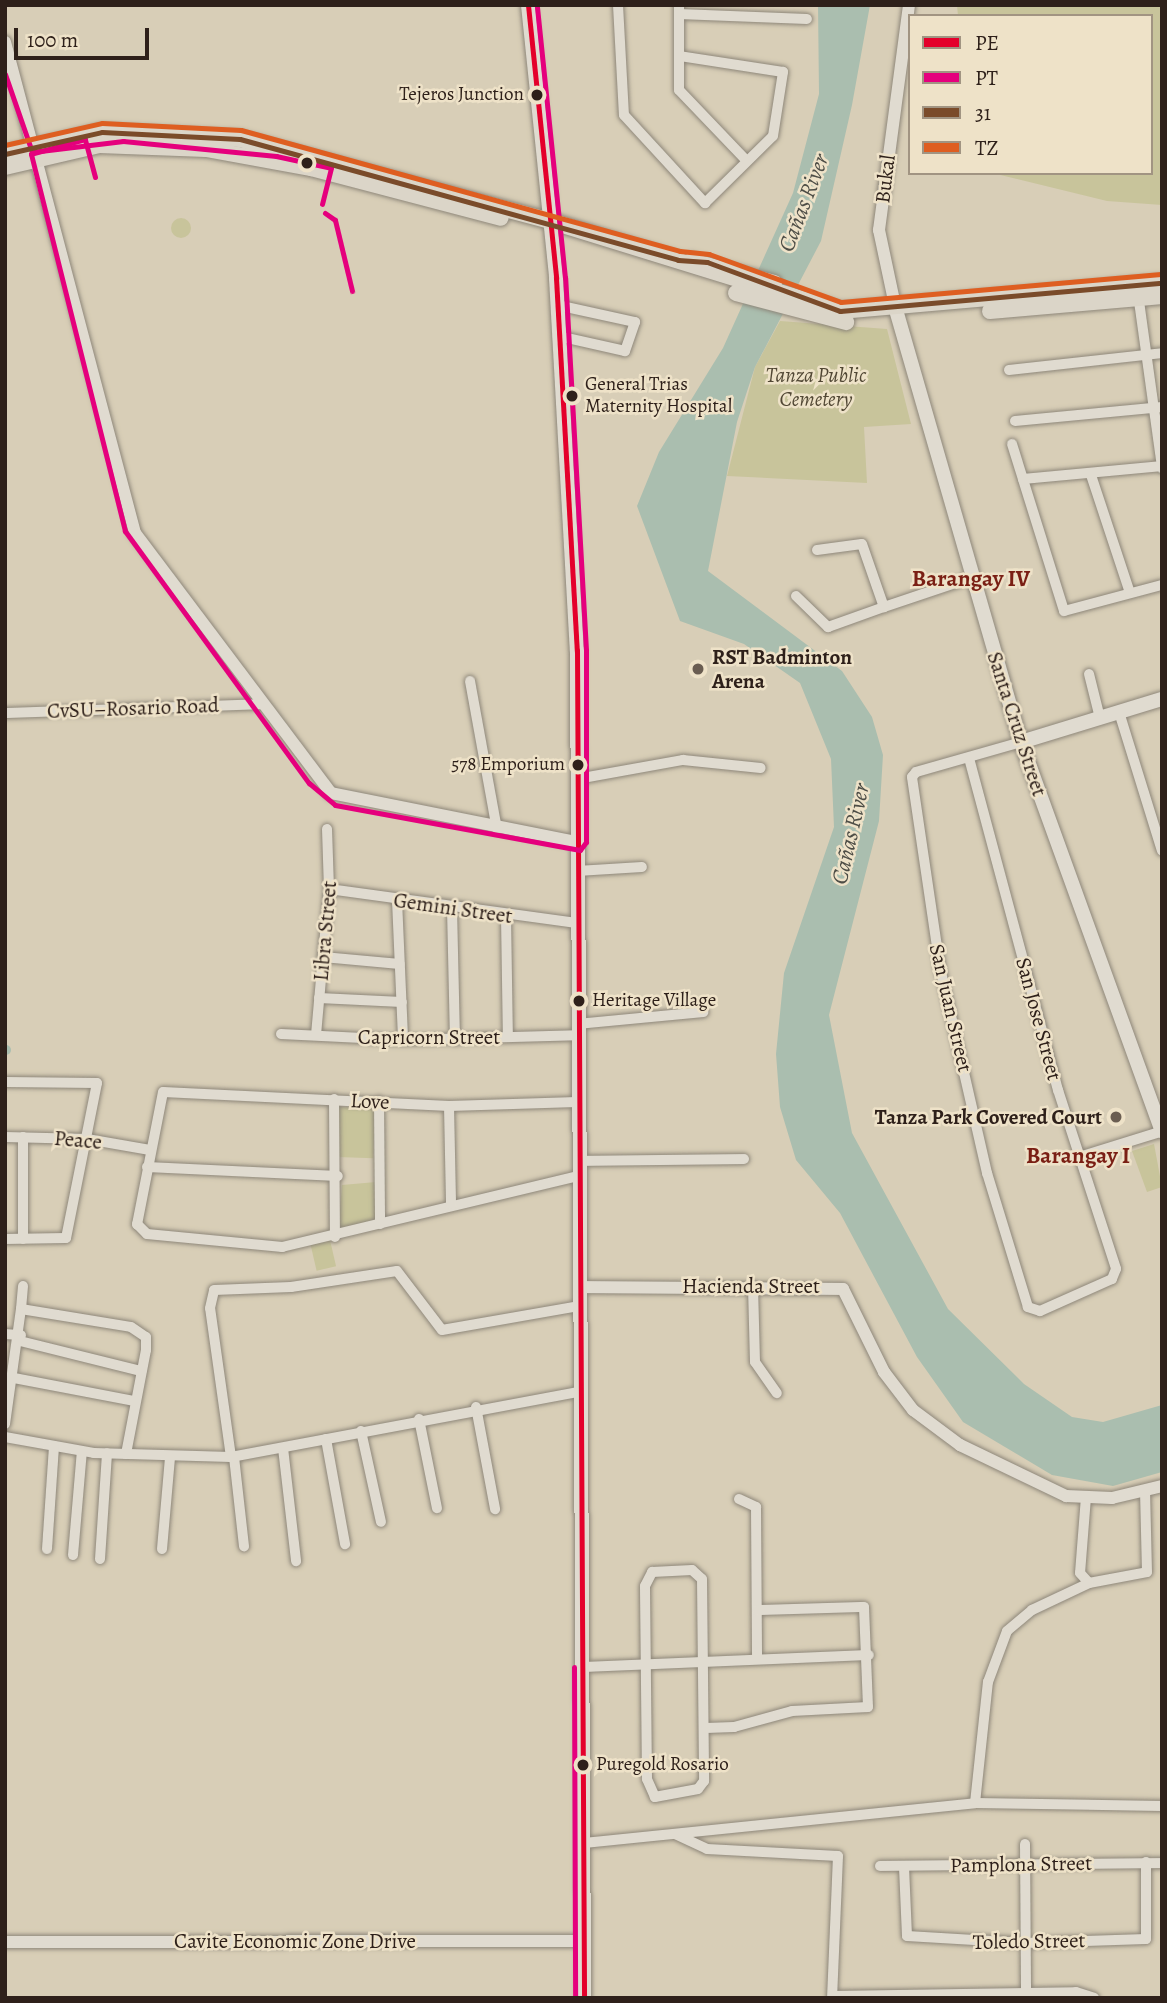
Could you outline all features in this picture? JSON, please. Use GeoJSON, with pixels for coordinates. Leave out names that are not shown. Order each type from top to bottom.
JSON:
{"type":"FeatureCollection","features":[{"type":"Feature","properties":{"kind":"main road"},"geometry":{"type":"LineString","coordinates":[[528,5],[551,226],[577,650],[577,1102],[584,1998]]}},
{"type":"Feature","properties":{"kind":"main road"},"geometry":{"type":"LineString","coordinates":[[5,153],[99,145],[234,152],[551,226],[839,316],[898,315],[1138,291],[1162,283]]}},
{"type":"Feature","properties":{"kind":"main road"},"geometry":{"type":"LineString","coordinates":[[5,167],[37,150]]}},
{"type":"Feature","properties":{"kind":"main road"},"geometry":{"type":"LineString","coordinates":[[677,265],[743,272],[811,306]]}},
{"type":"Feature","properties":{"kind":"main road"},"geometry":{"type":"LineString","coordinates":[[1138,291],[1162,296]]}},
{"type":"Feature","properties":{"kind":"main road","name":"Santa Cruz Street"},"geometry":{"type":"LineString","coordinates":[[898,315],[970,578],[1021,742],[1161,1131]]}},
{"type":"Feature","properties":{"kind":"main road"},"geometry":{"type":"LineString","coordinates":[[1021,742],[1162,699]]}},
{"type":"Feature","properties":{"kind":"street"},"geometry":{"type":"LineString","coordinates":[[618,5],[618,88],[635,131],[705,203],[773,136],[783,72],[680,56]]}},
{"type":"Feature","properties":{"kind":"street","name":"Bukal"},"geometry":{"type":"LineString","coordinates":[[898,315],[879,230],[909,5]]}},
{"type":"Feature","properties":{"kind":"street"},"geometry":{"type":"LineString","coordinates":[[746,160],[679,90],[679,10],[807,19]]}},
{"type":"Feature","properties":{"kind":"street"},"geometry":{"type":"LineString","coordinates":[[5,42],[37,150],[132,526],[261,704],[331,793],[497,829],[577,842]]}},
{"type":"Feature","properties":{"kind":"street"},"geometry":{"type":"LineString","coordinates":[[1023,479],[1162,467],[1150,409],[1138,291]]}},
{"type":"Feature","properties":{"kind":"street"},"geometry":{"type":"LineString","coordinates":[[557,305],[635,322],[625,351],[558,336]]}},
{"type":"Feature","properties":{"kind":"street"},"geometry":{"type":"LineString","coordinates":[[1009,370],[1162,353]]}},
{"type":"Feature","properties":{"kind":"street"},"geometry":{"type":"LineString","coordinates":[[1016,421],[1162,407]]}},
{"type":"Feature","properties":{"kind":"street"},"geometry":{"type":"LineString","coordinates":[[1013,444],[1064,611],[1162,585]]}},
{"type":"Feature","properties":{"kind":"street"},"geometry":{"type":"LineString","coordinates":[[1091,475],[1130,593]]}},
{"type":"Feature","properties":{"kind":"street"},"geometry":{"type":"LineString","coordinates":[[817,550],[862,544],[884,607]]}},
{"type":"Feature","properties":{"kind":"street"},"geometry":{"type":"LineString","coordinates":[[796,596],[828,627],[970,578]]}},
{"type":"Feature","properties":{"kind":"street"},"geometry":{"type":"LineString","coordinates":[[1089,674],[1100,718]]}},
{"type":"Feature","properties":{"kind":"street"},"geometry":{"type":"LineString","coordinates":[[470,681],[497,829]]}},
{"type":"Feature","properties":{"kind":"street","name":"CvSU–Rosario Road"},"geometry":{"type":"LineString","coordinates":[[5,713],[261,704]]}},
{"type":"Feature","properties":{"kind":"street"},"geometry":{"type":"LineString","coordinates":[[1119,712],[1162,851]]}},
{"type":"Feature","properties":{"kind":"street"},"geometry":{"type":"LineString","coordinates":[[969,758],[1021,742]]}},
{"type":"Feature","properties":{"kind":"street","name":"San Juan Street"},"geometry":{"type":"LineString","coordinates":[[969,758],[913,774],[940,967],[987,1173],[1028,1307],[1040,1311],[1115,1277]]}},
{"type":"Feature","properties":{"kind":"street","name":"San Jose Street"},"geometry":{"type":"LineString","coordinates":[[969,758],[1079,1157],[1115,1277]]}},
{"type":"Feature","properties":{"kind":"street"},"geometry":{"type":"LineString","coordinates":[[577,779],[683,760],[761,768]]}},
{"type":"Feature","properties":{"kind":"street","name":"Libra Street"},"geometry":{"type":"LineString","coordinates":[[316,1035],[329,889],[327,829]]}},
{"type":"Feature","properties":{"kind":"street"},"geometry":{"type":"LineString","coordinates":[[577,871],[642,867]]}},
{"type":"Feature","properties":{"kind":"street","name":"Gemini Street"},"geometry":{"type":"LineString","coordinates":[[329,889],[506,916],[577,923]]}},
{"type":"Feature","properties":{"kind":"street"},"geometry":{"type":"LineString","coordinates":[[397,900],[403,1040]]}},
{"type":"Feature","properties":{"kind":"street"},"geometry":{"type":"LineString","coordinates":[[452,908],[455,1040]]}},
{"type":"Feature","properties":{"kind":"street"},"geometry":{"type":"LineString","coordinates":[[506,916],[508,1037]]}},
{"type":"Feature","properties":{"kind":"street"},"geometry":{"type":"LineString","coordinates":[[323,957],[400,964]]}},
{"type":"Feature","properties":{"kind":"street"},"geometry":{"type":"LineString","coordinates":[[319,998],[402,1002]]}},
{"type":"Feature","properties":{"kind":"street","name":"Capricorn Street"},"geometry":{"type":"LineString","coordinates":[[281,1034],[455,1040],[508,1037],[703,1012]]}},
{"type":"Feature","properties":{"kind":"street"},"geometry":{"type":"LineString","coordinates":[[5,1082],[97,1083],[66,1238],[5,1239]]}},
{"type":"Feature","properties":{"kind":"street","name":"Love"},"geometry":{"type":"LineString","coordinates":[[150,1150],[163,1092],[449,1106],[577,1102]]}},
{"type":"Feature","properties":{"kind":"street"},"geometry":{"type":"LineString","coordinates":[[334,1099],[338,1177],[335,1237]]}},
{"type":"Feature","properties":{"kind":"street"},"geometry":{"type":"LineString","coordinates":[[379,1101],[380,1224]]}},
{"type":"Feature","properties":{"kind":"street"},"geometry":{"type":"LineString","coordinates":[[449,1106],[451,1204]]}},
{"type":"Feature","properties":{"kind":"street"},"geometry":{"type":"LineString","coordinates":[[1079,1157],[1161,1131]]}},
{"type":"Feature","properties":{"kind":"street","name":"Peace"},"geometry":{"type":"LineString","coordinates":[[5,1137],[87,1139],[150,1150]]}},
{"type":"Feature","properties":{"kind":"street"},"geometry":{"type":"LineString","coordinates":[[23,1137],[23,1240]]}},
{"type":"Feature","properties":{"kind":"street"},"geometry":{"type":"LineString","coordinates":[[150,1150],[137,1224],[147,1234],[254,1248],[335,1237],[451,1204],[578,1176]]}},
{"type":"Feature","properties":{"kind":"street"},"geometry":{"type":"LineString","coordinates":[[578,1161],[744,1159]]}},
{"type":"Feature","properties":{"kind":"street"},"geometry":{"type":"LineString","coordinates":[[147,1167],[338,1177]]}},
{"type":"Feature","properties":{"kind":"street"},"geometry":{"type":"LineString","coordinates":[[244,1546],[210,1308],[214,1290],[291,1287],[397,1271],[442,1330],[580,1306]]}},
{"type":"Feature","properties":{"kind":"street"},"geometry":{"type":"LineString","coordinates":[[5,1424],[21,1338],[23,1286]]}},
{"type":"Feature","properties":{"kind":"street"},"geometry":{"type":"LineString","coordinates":[[753,1286],[755,1362],[777,1393]]}},
{"type":"Feature","properties":{"kind":"street","name":"Hacienda Street"},"geometry":{"type":"LineString","coordinates":[[579,1287],[753,1286],[843,1289],[864,1338],[913,1410],[960,1446],[1016,1475],[1086,1497],[1145,1492],[1162,1486]]}},
{"type":"Feature","properties":{"kind":"street"},"geometry":{"type":"LineString","coordinates":[[21,1309],[131,1327],[146,1337],[126,1454]]}},
{"type":"Feature","properties":{"kind":"street"},"geometry":{"type":"LineString","coordinates":[[5,1334],[141,1371]]}},
{"type":"Feature","properties":{"kind":"street"},"geometry":{"type":"LineString","coordinates":[[13,1378],[135,1401]]}},
{"type":"Feature","properties":{"kind":"street"},"geometry":{"type":"LineString","coordinates":[[5,1437],[82,1451],[170,1457],[233,1457],[476,1407],[580,1392]]}},
{"type":"Feature","properties":{"kind":"street"},"geometry":{"type":"LineString","coordinates":[[476,1407],[495,1509]]}},
{"type":"Feature","properties":{"kind":"street"},"geometry":{"type":"LineString","coordinates":[[419,1419],[437,1508]]}},
{"type":"Feature","properties":{"kind":"street"},"geometry":{"type":"LineString","coordinates":[[361,1431],[381,1522]]}},
{"type":"Feature","properties":{"kind":"street"},"geometry":{"type":"LineString","coordinates":[[326,1439],[345,1544]]}},
{"type":"Feature","properties":{"kind":"street"},"geometry":{"type":"LineString","coordinates":[[47,1549],[54,1446]]}},
{"type":"Feature","properties":{"kind":"street"},"geometry":{"type":"LineString","coordinates":[[282,1448],[296,1561]]}},
{"type":"Feature","properties":{"kind":"street"},"geometry":{"type":"LineString","coordinates":[[73,1555],[82,1451]]}},
{"type":"Feature","properties":{"kind":"street"},"geometry":{"type":"LineString","coordinates":[[100,1559],[107,1453]]}},
{"type":"Feature","properties":{"kind":"street"},"geometry":{"type":"LineString","coordinates":[[162,1549],[170,1457]]}},
{"type":"Feature","properties":{"kind":"street"},"geometry":{"type":"LineString","coordinates":[[975,1803],[988,1682],[1007,1631],[1032,1610],[1089,1583],[1147,1572],[1145,1492]]}},
{"type":"Feature","properties":{"kind":"street"},"geometry":{"type":"LineString","coordinates":[[1086,1497],[1080,1573],[1089,1583]]}},
{"type":"Feature","properties":{"kind":"street"},"geometry":{"type":"LineString","coordinates":[[740,1499],[756,1507],[757,1658]]}},
{"type":"Feature","properties":{"kind":"street"},"geometry":{"type":"LineString","coordinates":[[657,1570],[701,1575],[706,1728],[702,1786],[662,1797],[649,1793],[645,1586],[657,1570]]}},
{"type":"Feature","properties":{"kind":"street"},"geometry":{"type":"LineString","coordinates":[[706,1728],[734,1727],[792,1711],[868,1707],[869,1655],[864,1608],[757,1610]]}},
{"type":"Feature","properties":{"kind":"street"},"geometry":{"type":"LineString","coordinates":[[583,1667],[646,1662],[869,1655]]}},
{"type":"Feature","properties":{"kind":"street"},"geometry":{"type":"LineString","coordinates":[[584,1843],[975,1803],[1162,1806]]}},
{"type":"Feature","properties":{"kind":"street"},"geometry":{"type":"LineString","coordinates":[[676,1834],[707,1849],[838,1856],[831,1997],[1026,1996],[1076,1992],[1094,1998]]}},
{"type":"Feature","properties":{"kind":"street"},"geometry":{"type":"LineString","coordinates":[[1025,1844],[1026,1996]]}},
{"type":"Feature","properties":{"kind":"street","name":"Toledo Street"},"geometry":{"type":"LineString","coordinates":[[904,1867],[907,1936],[1025,1943],[1146,1938],[1146,1862]]}},
{"type":"Feature","properties":{"kind":"street","name":"Pamplona Street"},"geometry":{"type":"LineString","coordinates":[[880,1866],[1162,1863]]}},
{"type":"Feature","properties":{"kind":"street","name":"Cavite Economic Zone Drive"},"geometry":{"type":"LineString","coordinates":[[5,1942],[584,1941]]}},
{"type":"Feature","properties":{"kind":"green space"},"geometry":{"type":"Polygon","coordinates":[[[957,5],[1162,5],[1162,205],[1107,201],[1000,175],[1153,175],[1153,14],[958,14],[957,5]]]}},
{"type":"Feature","properties":{"kind":"green space"},"geometry":{"type":"Polygon","coordinates":[[[181,218],[188,221],[191,228],[188,235],[181,238],[174,235],[171,228],[174,221],[181,218]]]}},
{"type":"Feature","properties":{"kind":"green space","name":"Tanza Public Cemetery"},"geometry":{"type":"Polygon","coordinates":[[[780,321],[887,329],[911,424],[864,427],[867,483],[727,476],[755,367],[780,321]]]}},
{"type":"Feature","properties":{"kind":"green space"},"geometry":{"type":"Polygon","coordinates":[[[339,1107],[375,1108],[373,1158],[337,1157],[339,1107]]]}},
{"type":"Feature","properties":{"kind":"green space"},"geometry":{"type":"Polygon","coordinates":[[[1154,1144],[1162,1187],[1147,1192],[1132,1151],[1154,1144]]]}},
{"type":"Feature","properties":{"kind":"green space"},"geometry":{"type":"Polygon","coordinates":[[[376,1182],[376,1221],[338,1233],[342,1185],[376,1182]]]}},
{"type":"Feature","properties":{"kind":"green space"},"geometry":{"type":"Polygon","coordinates":[[[330,1240],[336,1266],[317,1271],[311,1244],[330,1240]]]}},
{"type":"Feature","properties":{"kind":"water","name":"Cañas River"},"geometry":{"type":"Polygon","coordinates":[[[818,5],[870,5],[852,105],[821,241],[755,367],[737,422],[708,571],[842,671],[872,717],[883,755],[879,821],[829,1015],[852,1133],[948,1309],[1024,1384],[1072,1417],[1103,1422],[1162,1405],[1162,1472],[1113,1486],[1052,1475],[963,1422],[917,1357],[840,1213],[796,1160],[780,1107],[776,1054],[784,973],[834,827],[831,759],[800,683],[744,644],[680,621],[637,506],[659,452],[723,348],[793,193],[819,94],[818,5]]]}},
{"type":"Feature","properties":{"kind":"transit line","name":"PE"},"geometry":{"type":"LineString","coordinates":[[528,5],[556,278],[577,650],[584,1998]]}},
{"type":"Feature","properties":{"kind":"transit line","name":"PT"},"geometry":{"type":"LineString","coordinates":[[95,177],[85,139],[31,154],[125,531],[309,783],[335,805],[580,850],[586,842],[586,650],[565,278],[537,5]]}},
{"type":"Feature","properties":{"kind":"transit line","name":"PT"},"geometry":{"type":"LineString","coordinates":[[5,74],[32,152],[123,141],[276,156],[331,168],[322,204]]}},
{"type":"Feature","properties":{"kind":"transit line","name":"TZ"},"geometry":{"type":"LineString","coordinates":[[5,145],[102,123],[241,130],[680,251],[709,254],[841,302],[1161,274]]}},
{"type":"Feature","properties":{"kind":"transit line","name":"31"},"geometry":{"type":"LineString","coordinates":[[5,154],[102,132],[240,139],[678,260],[707,262],[840,311],[1162,283]]}},
{"type":"Feature","properties":{"kind":"transit line","name":"PT"},"geometry":{"type":"LineString","coordinates":[[325,213],[335,220],[352,291]]}},
{"type":"Feature","properties":{"kind":"transit line","name":"PT"},"geometry":{"type":"LineString","coordinates":[[574,1667],[575,1998]]}},
{"type":"Feature","properties":{"kind":"place","name":"Tejeros Junction"},"geometry":{"type":"Point","coordinates":[537,95]}},
{"type":"Feature","properties":{"kind":"place","name":"General Trias Maternity Hospital"},"geometry":{"type":"Point","coordinates":[572,396]}},
{"type":"Feature","properties":{"kind":"place","name":"RST Badminton Arena"},"geometry":{"type":"Point","coordinates":[698,669]}},
{"type":"Feature","properties":{"kind":"place","name":"578 Emporium"},"geometry":{"type":"Point","coordinates":[578,765]}},
{"type":"Feature","properties":{"kind":"place","name":"Heritage Village"},"geometry":{"type":"Point","coordinates":[579,1001]}},
{"type":"Feature","properties":{"kind":"place","name":"Tanza Park Covered Court"},"geometry":{"type":"Point","coordinates":[1116,1117]}},
{"type":"Feature","properties":{"kind":"place","name":"Puregold Rosario"},"geometry":{"type":"Point","coordinates":[583,1765]}},
{"type":"Feature","properties":{"kind":"district","name":"Barangay IV"},"geometry":{"type":"Point","coordinates":[971,579]}},
{"type":"Feature","properties":{"kind":"district","name":"Barangay I"},"geometry":{"type":"Point","coordinates":[1078,1156]}}]}
